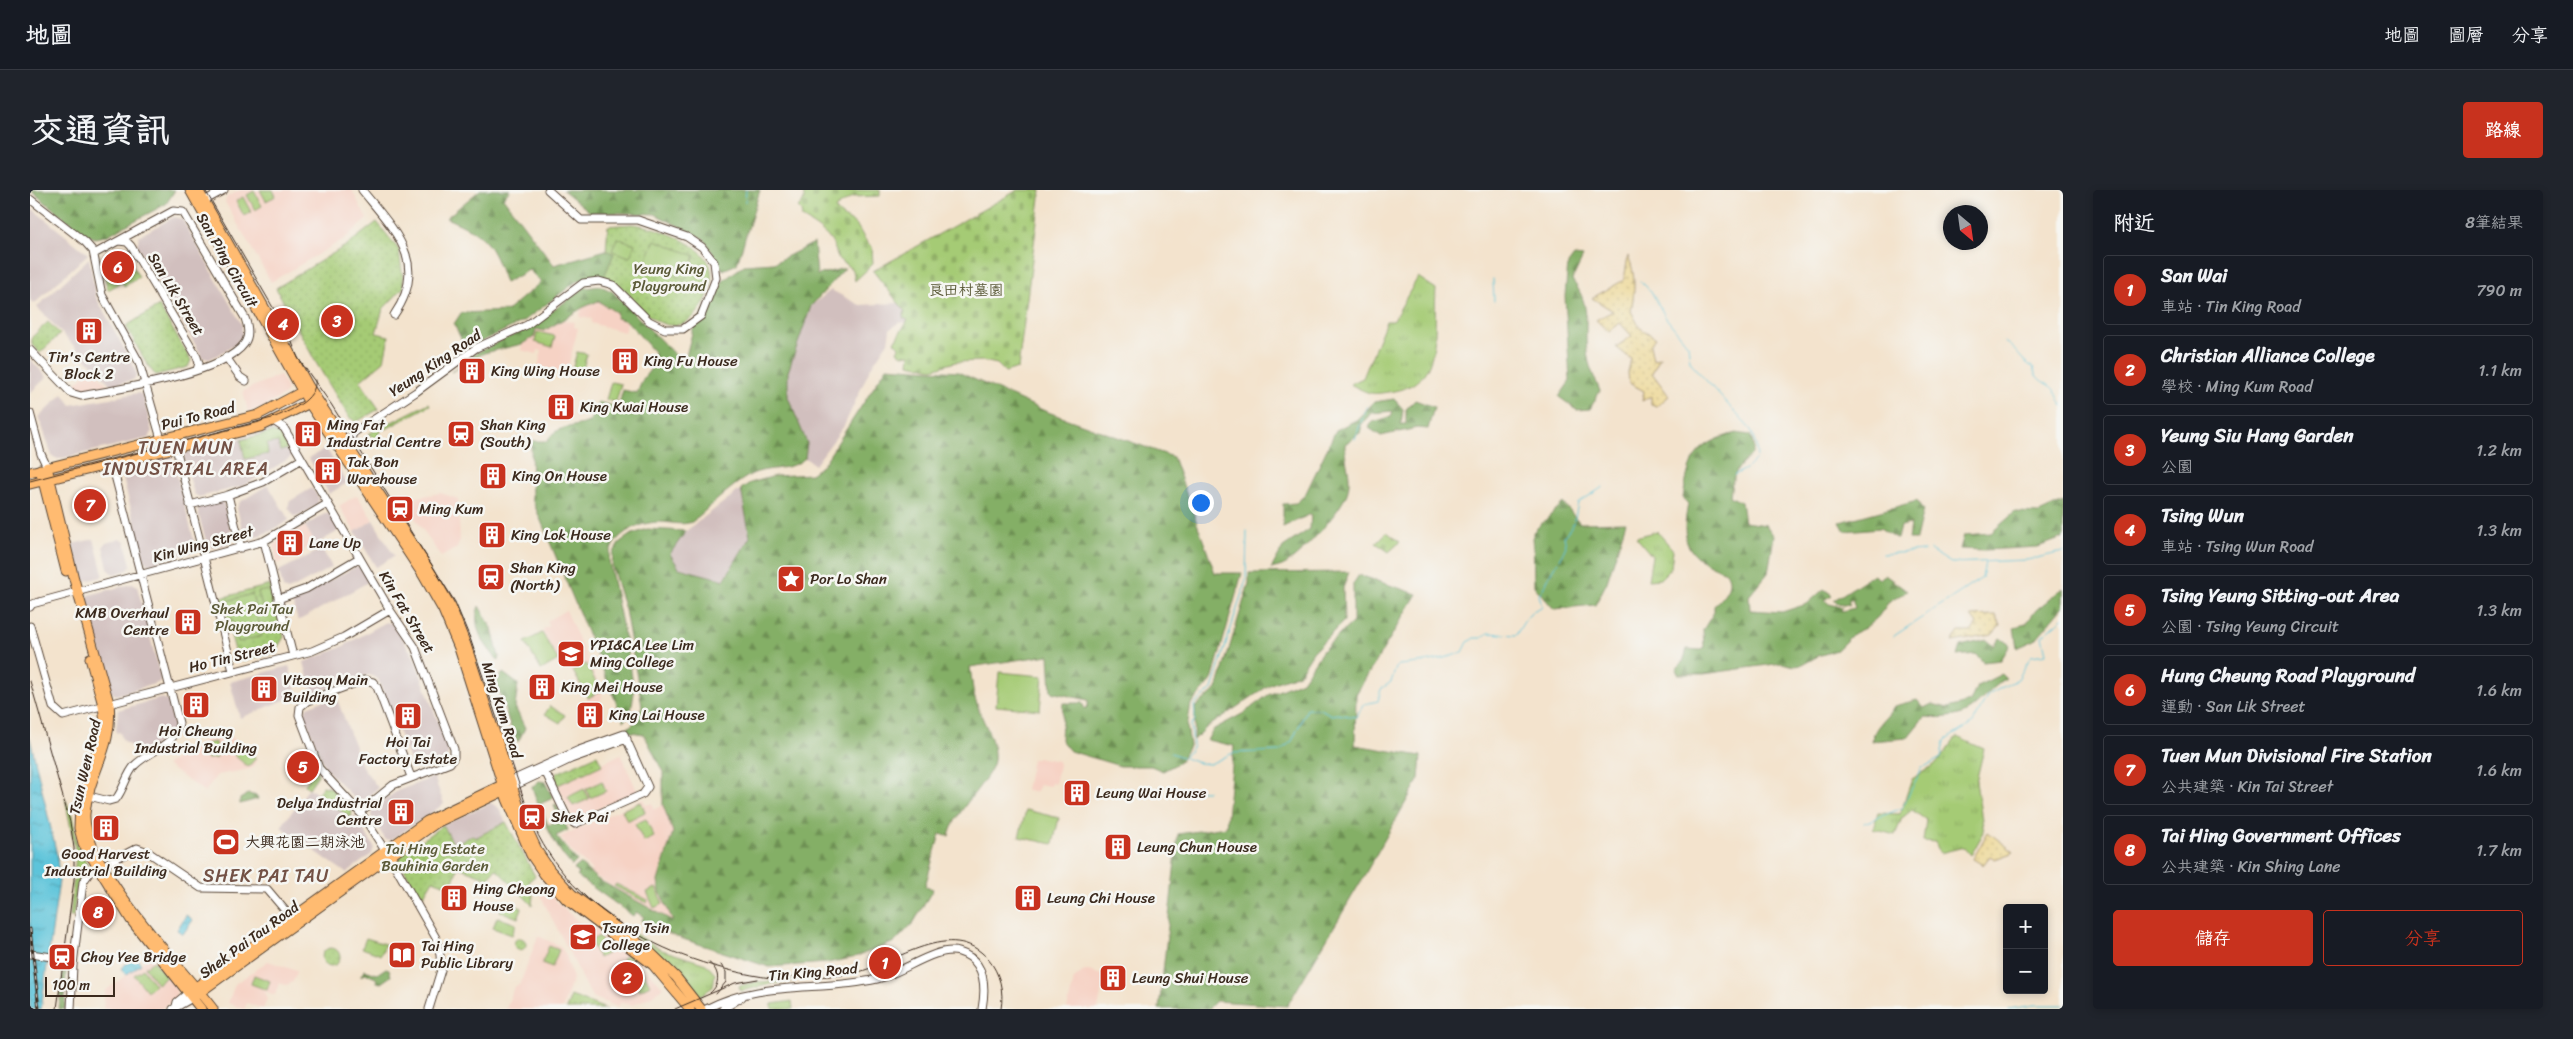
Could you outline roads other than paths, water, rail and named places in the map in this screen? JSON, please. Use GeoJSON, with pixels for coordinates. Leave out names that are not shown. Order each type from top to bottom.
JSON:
{"type":"FeatureCollection","features":[{"type":"Feature","properties":{"kind":"main road"},"geometry":{"type":"LineString","coordinates":[[190,190],[201,203]]}},
{"type":"Feature","properties":{"kind":"main road"},"geometry":{"type":"LineString","coordinates":[[198,190],[201,203]]}},
{"type":"Feature","properties":{"kind":"main road","name":"Ming Kum Road"},"geometry":{"type":"LineString","coordinates":[[201,203],[306,390],[337,432],[430,571],[451,607],[466,645],[526,846],[551,883],[576,907],[654,965],[690,1009]]}},
{"type":"Feature","properties":{"kind":"main road","name":"Pui To Road"},"geometry":{"type":"LineString","coordinates":[[30,472],[258,415],[306,390]]}},
{"type":"Feature","properties":{"kind":"main road","name":"Ming Kum Road"},"geometry":{"type":"LineString","coordinates":[[313,401],[318,418],[423,575],[443,610],[459,648],[495,761],[533,842],[557,878],[580,901],[659,960],[684,986],[701,1009]]}},
{"type":"Feature","properties":{"kind":"main road","name":"Pui To Road"},"geometry":{"type":"LineString","coordinates":[[30,484],[275,422],[313,401]]}},
{"type":"Feature","properties":{"kind":"main road"},"geometry":{"type":"LineString","coordinates":[[295,411],[307,412],[318,418]]}},
{"type":"Feature","properties":{"kind":"main road","name":"Tsun Wen Road"},"geometry":{"type":"LineString","coordinates":[[43,468],[106,704],[110,734],[89,796],[86,811],[86,832],[100,867],[130,920],[201,1009]]}},
{"type":"Feature","properties":{"kind":"main road","name":"Tsun Wen Road"},"geometry":{"type":"LineString","coordinates":[[106,704],[103,733],[82,796],[79,817],[83,843],[157,943],[213,1009]]}},
{"type":"Feature","properties":{"kind":"main road"},"geometry":{"type":"LineString","coordinates":[[482,793],[492,782],[495,761]]}},
{"type":"Feature","properties":{"kind":"main road","name":"Shek Pai Tau Road"},"geometry":{"type":"LineString","coordinates":[[190,996],[387,854],[434,816],[482,793],[507,785]]}},
{"type":"Feature","properties":{"kind":"main road","name":"Shek Pai Tau Road"},"geometry":{"type":"LineString","coordinates":[[387,854],[436,823],[507,785]]}},
{"type":"Feature","properties":{"kind":"street"},"geometry":{"type":"LineString","coordinates":[[201,203],[224,190]]}},
{"type":"Feature","properties":{"kind":"street"},"geometry":{"type":"LineString","coordinates":[[362,190],[398,236],[406,253],[409,281],[404,299],[394,315]]}},
{"type":"Feature","properties":{"kind":"street","name":"Yeung King Road"},"geometry":{"type":"LineString","coordinates":[[353,433],[416,392],[476,348],[527,325],[583,283],[599,281],[613,285],[649,321],[661,328],[679,330],[691,325],[699,318],[706,307],[716,278],[714,262],[702,247],[686,237],[651,223],[638,220],[582,220],[548,190]]}},
{"type":"Feature","properties":{"kind":"street"},"geometry":{"type":"LineString","coordinates":[[30,199],[85,242],[94,254],[103,300],[137,358],[161,439]]}},
{"type":"Feature","properties":{"kind":"street","name":"San Ping Circuit"},"geometry":{"type":"LineString","coordinates":[[30,350],[71,393],[78,396],[146,384],[197,370],[226,356],[245,343],[248,334],[247,325],[185,214],[173,211],[94,254]]}},
{"type":"Feature","properties":{"kind":"street","name":"San Lik Street"},"geometry":{"type":"LineString","coordinates":[[118,241],[124,241],[131,246],[197,357],[199,363],[197,370]]}},
{"type":"Feature","properties":{"kind":"street"},"geometry":{"type":"LineString","coordinates":[[226,356],[240,377],[246,380]]}},
{"type":"Feature","properties":{"kind":"street"},"geometry":{"type":"LineString","coordinates":[[30,413],[43,468]]}},
{"type":"Feature","properties":{"kind":"street","name":"Kin Fat Street"},"geometry":{"type":"LineString","coordinates":[[275,422],[284,428],[359,558],[419,655],[454,752],[450,763],[411,776],[385,790],[360,812]]}},
{"type":"Feature","properties":{"kind":"street"},"geometry":{"type":"LineString","coordinates":[[337,432],[353,433],[348,449]]}},
{"type":"Feature","properties":{"kind":"street"},"geometry":{"type":"LineString","coordinates":[[176,448],[233,671]]}},
{"type":"Feature","properties":{"kind":"street"},"geometry":{"type":"LineString","coordinates":[[190,504],[228,495],[263,482],[302,459]]}},
{"type":"Feature","properties":{"kind":"street"},"geometry":{"type":"LineString","coordinates":[[89,796],[109,801],[116,799],[134,767],[175,736],[178,720],[112,464]]}},
{"type":"Feature","properties":{"kind":"street"},"geometry":{"type":"LineString","coordinates":[[228,495],[241,548]]}},
{"type":"Feature","properties":{"kind":"street","name":"Kin Wing Street"},"geometry":{"type":"LineString","coordinates":[[31,606],[75,592],[264,541],[328,504]]}},
{"type":"Feature","properties":{"kind":"street"},"geometry":{"type":"LineString","coordinates":[[264,541],[293,656]]}},
{"type":"Feature","properties":{"kind":"street"},"geometry":{"type":"LineString","coordinates":[[278,599],[306,589],[359,558]]}},
{"type":"Feature","properties":{"kind":"street","name":"Ho Tin Street"},"geometry":{"type":"LineString","coordinates":[[30,626],[52,707],[62,716],[293,656],[327,645],[390,610]]}},
{"type":"Feature","properties":{"kind":"street"},"geometry":{"type":"LineString","coordinates":[[411,776],[377,687],[373,682],[364,680],[303,704],[299,709],[299,715],[319,768],[360,812],[425,918],[438,946],[440,976],[430,1009]]}},
{"type":"Feature","properties":{"kind":"street"},"geometry":{"type":"LineString","coordinates":[[545,771],[570,821],[579,823],[643,794],[647,790],[647,781],[626,736]]}},
{"type":"Feature","properties":{"kind":"street","name":"Shek Pai Tau Road"},"geometry":{"type":"LineString","coordinates":[[507,785],[579,750],[626,736]]}},
{"type":"Feature","properties":{"kind":"street","name":"Shek Pai Tau Road"},"geometry":{"type":"LineString","coordinates":[[507,785],[545,771],[626,736]]}},
{"type":"Feature","properties":{"kind":"street"},"geometry":{"type":"LineString","coordinates":[[71,1009],[73,965],[83,882],[88,874],[131,849],[143,849],[201,888],[267,889],[294,921]]}},
{"type":"Feature","properties":{"kind":"street","name":"Tin King Road"},"geometry":{"type":"LineString","coordinates":[[706,1009],[728,998],[782,987],[876,980],[894,974],[936,954],[956,951],[971,959],[982,973],[985,988],[982,1009]]}},
{"type":"Feature","properties":{"kind":"street"},"geometry":{"type":"LineString","coordinates":[[30,954],[67,959],[73,965]]}},
{"type":"Feature","properties":{"kind":"street","name":"Tin King Road"},"geometry":{"type":"LineString","coordinates":[[723,1009],[744,995]]}},
{"type":"Feature","properties":{"kind":"street","name":"Shek Pai Tau Road"},"geometry":{"type":"LineString","coordinates":[[174,1008],[190,996]]}},
{"type":"Feature","properties":{"kind":"water"},"geometry":{"type":"Polygon","coordinates":[[[30,738],[57,855],[59,881],[41,1009],[30,1009],[30,738]]]}},
{"type":"Feature","properties":{"kind":"water","name":"大興花園二期泳池"},"geometry":{"type":"Polygon","coordinates":[[[226,835],[235,839],[225,853],[218,846],[226,835]]]}},
{"type":"Feature","properties":{"kind":"water"},"geometry":{"type":"Polygon","coordinates":[[[186,915],[193,920],[183,934],[177,930],[186,915]]]}},
{"type":"Feature","properties":{"kind":"water"},"geometry":{"type":"Polygon","coordinates":[[[135,957],[141,964],[126,975],[121,968],[135,957]]]}},
{"type":"Feature","properties":{"kind":"waterway"},"geometry":{"type":"LineString","coordinates":[[745,202],[746,190]]}},
{"type":"Feature","properties":{"kind":"waterway"},"geometry":{"type":"LineString","coordinates":[[1493,279],[1494,301]]}},
{"type":"Feature","properties":{"kind":"waterway"},"geometry":{"type":"LineString","coordinates":[[1640,281],[1651,291],[1666,318],[1688,345],[1690,361],[1694,367],[1751,430],[1756,446],[1757,458],[1746,469],[1734,475]]}},
{"type":"Feature","properties":{"kind":"waterway"},"geometry":{"type":"LineString","coordinates":[[2004,342],[2033,367],[2037,376],[2056,393],[2063,406]]}},
{"type":"Feature","properties":{"kind":"waterway"},"geometry":{"type":"LineString","coordinates":[[1355,439],[1367,406]]}},
{"type":"Feature","properties":{"kind":"waterway"},"geometry":{"type":"LineString","coordinates":[[1560,559],[1566,546],[1564,536],[1574,523],[1578,503],[1603,487]]}},
{"type":"Feature","properties":{"kind":"waterway"},"geometry":{"type":"LineString","coordinates":[[1184,758],[1193,746],[1191,725],[1195,720],[1194,705],[1212,689],[1246,580],[1247,531]]}},
{"type":"Feature","properties":{"kind":"waterway"},"geometry":{"type":"LineString","coordinates":[[1930,550],[1951,563],[2027,560],[2063,552]]}},
{"type":"Feature","properties":{"kind":"waterway"},"geometry":{"type":"LineString","coordinates":[[1883,554],[1924,551]]}},
{"type":"Feature","properties":{"kind":"waterway"},"geometry":{"type":"LineString","coordinates":[[1171,753],[1199,763],[1210,764],[1233,753],[1280,751],[1292,741],[1307,709],[1321,709],[1331,715],[1356,717],[1364,704],[1378,701],[1381,689],[1391,682],[1399,665],[1432,661],[1463,652],[1468,642],[1474,638],[1482,638],[1488,633],[1516,635],[1530,614],[1542,607],[1539,595],[1558,562]]}},
{"type":"Feature","properties":{"kind":"waterway"},"geometry":{"type":"LineString","coordinates":[[1894,636],[1982,578],[1985,562]]}},
{"type":"Feature","properties":{"kind":"waterway"},"geometry":{"type":"LineString","coordinates":[[1864,823],[1902,808],[1922,768],[1941,758],[1944,741],[1973,723],[1988,695],[2018,679],[2031,656],[2046,654],[2042,636],[2063,618]]}},
{"type":"Feature","properties":{"kind":"waterway"},"geometry":{"type":"LineString","coordinates":[[1178,790],[1208,791]]}},
{"type":"Feature","properties":{"kind":"waterway"},"geometry":{"type":"LineString","coordinates":[[2009,1009],[2034,1005],[2063,1005]]}},
{"type":"Feature","properties":{"kind":"tram line"},"geometry":{"type":"LineString","coordinates":[[205,190],[290,337],[298,358],[331,404],[455,602],[470,638],[530,817],[548,853],[573,884],[603,911],[637,934],[673,952],[712,966],[751,975],[790,980]]}},
{"type":"Feature","properties":{"kind":"tram line"},"geometry":{"type":"LineString","coordinates":[[30,481],[272,418],[293,409],[307,399],[315,387],[315,380]]}},
{"type":"Feature","properties":{"kind":"tram line"},"geometry":{"type":"LineString","coordinates":[[30,681],[70,822],[74,848],[74,880],[57,1009]]}},
{"type":"Feature","properties":{"kind":"tram line"},"geometry":{"type":"LineString","coordinates":[[783,977],[846,975],[871,968],[923,946],[941,942],[958,942],[974,947],[988,959],[996,970],[1002,996],[1001,1009]]}},
{"type":"Feature","properties":{"kind":"tram line"},"geometry":{"type":"LineString","coordinates":[[708,962],[715,969],[718,977],[716,985],[710,993]]}},
{"type":"Feature","properties":{"kind":"tram line"},"geometry":{"type":"LineString","coordinates":[[716,994],[726,982],[726,972],[721,965]]}},
{"type":"Feature","properties":{"kind":"tram line"},"geometry":{"type":"LineString","coordinates":[[675,1009],[735,983],[758,979]]}},
{"type":"Feature","properties":{"kind":"railway"},"geometry":{"type":"LineString","coordinates":[[30,929],[39,1009]]}},
{"type":"Feature","properties":{"kind":"place","name":"Hung Cheung Road Playground"},"geometry":{"type":"Point","coordinates":[118,267]}},
{"type":"Feature","properties":{"kind":"place","name":"Yeung Siu Hang Garden"},"geometry":{"type":"Point","coordinates":[337,321]}},
{"type":"Feature","properties":{"kind":"place","name":"Tsing Wun"},"geometry":{"type":"Point","coordinates":[283,324]}},
{"type":"Feature","properties":{"kind":"place","name":"Tin's Centre Block 2"},"geometry":{"type":"Point","coordinates":[89,331]}},
{"type":"Feature","properties":{"kind":"place","name":"King Fu House"},"geometry":{"type":"Point","coordinates":[625,361]}},
{"type":"Feature","properties":{"kind":"place","name":"King Wing House"},"geometry":{"type":"Point","coordinates":[472,371]}},
{"type":"Feature","properties":{"kind":"place","name":"King Kwai House"},"geometry":{"type":"Point","coordinates":[561,407]}},
{"type":"Feature","properties":{"kind":"place","name":"Ming Fat Industrial Centre"},"geometry":{"type":"Point","coordinates":[308,434]}},
{"type":"Feature","properties":{"kind":"place","name":"Shan King (South)"},"geometry":{"type":"Point","coordinates":[461,434]}},
{"type":"Feature","properties":{"kind":"place","name":"Tak Bon Warehouse"},"geometry":{"type":"Point","coordinates":[328,471]}},
{"type":"Feature","properties":{"kind":"place","name":"King On House"},"geometry":{"type":"Point","coordinates":[493,476]}},
{"type":"Feature","properties":{"kind":"place","name":"Tuen Mun Divisional Fire Station"},"geometry":{"type":"Point","coordinates":[90,505]}},
{"type":"Feature","properties":{"kind":"place","name":"Ming Kum"},"geometry":{"type":"Point","coordinates":[400,509]}},
{"type":"Feature","properties":{"kind":"place","name":"King Lok House"},"geometry":{"type":"Point","coordinates":[492,535]}},
{"type":"Feature","properties":{"kind":"place","name":"Lane Up"},"geometry":{"type":"Point","coordinates":[290,543]}},
{"type":"Feature","properties":{"kind":"place","name":"Shan King (North)"},"geometry":{"type":"Point","coordinates":[491,577]}},
{"type":"Feature","properties":{"kind":"place","name":"Por Lo Shan"},"geometry":{"type":"Point","coordinates":[791,579]}},
{"type":"Feature","properties":{"kind":"place","name":"KMB Overhaul Centre"},"geometry":{"type":"Point","coordinates":[188,622]}},
{"type":"Feature","properties":{"kind":"place","name":"YPI&CA Lee Lim Ming College"},"geometry":{"type":"Point","coordinates":[571,654]}},
{"type":"Feature","properties":{"kind":"place","name":"King Mei House"},"geometry":{"type":"Point","coordinates":[542,687]}},
{"type":"Feature","properties":{"kind":"place","name":"Vitasoy Main Building"},"geometry":{"type":"Point","coordinates":[264,689]}},
{"type":"Feature","properties":{"kind":"place","name":"Hoi Cheung Industrial Building"},"geometry":{"type":"Point","coordinates":[196,705]}},
{"type":"Feature","properties":{"kind":"place","name":"King Lai House"},"geometry":{"type":"Point","coordinates":[590,715]}},
{"type":"Feature","properties":{"kind":"place","name":"Hoi Tai Factory Estate"},"geometry":{"type":"Point","coordinates":[408,716]}},
{"type":"Feature","properties":{"kind":"place","name":"Tsing Yeung Sitting-out Area"},"geometry":{"type":"Point","coordinates":[303,767]}},
{"type":"Feature","properties":{"kind":"place","name":"Leung Wai House"},"geometry":{"type":"Point","coordinates":[1077,793]}},
{"type":"Feature","properties":{"kind":"place","name":"Delya Industrial Centre"},"geometry":{"type":"Point","coordinates":[401,812]}},
{"type":"Feature","properties":{"kind":"place","name":"Shek Pai"},"geometry":{"type":"Point","coordinates":[532,817]}},
{"type":"Feature","properties":{"kind":"place","name":"Good Harvest Industrial Building"},"geometry":{"type":"Point","coordinates":[106,828]}},
{"type":"Feature","properties":{"kind":"place","name":"大興花園二期泳池"},"geometry":{"type":"Point","coordinates":[226,842]}},
{"type":"Feature","properties":{"kind":"place","name":"Leung Chun House"},"geometry":{"type":"Point","coordinates":[1118,847]}},
{"type":"Feature","properties":{"kind":"place","name":"Hing Cheong House"},"geometry":{"type":"Point","coordinates":[454,898]}},
{"type":"Feature","properties":{"kind":"place","name":"Leung Chi House"},"geometry":{"type":"Point","coordinates":[1028,898]}},
{"type":"Feature","properties":{"kind":"place","name":"Tai Hing Government Offices"},"geometry":{"type":"Point","coordinates":[98,912]}},
{"type":"Feature","properties":{"kind":"place","name":"Tsung Tsin College"},"geometry":{"type":"Point","coordinates":[583,937]}},
{"type":"Feature","properties":{"kind":"place","name":"Tai Hing Public Library"},"geometry":{"type":"Point","coordinates":[402,955]}},
{"type":"Feature","properties":{"kind":"place","name":"Choy Yee Bridge"},"geometry":{"type":"Point","coordinates":[62,957]}},
{"type":"Feature","properties":{"kind":"place","name":"San Wai"},"geometry":{"type":"Point","coordinates":[885,963]}},
{"type":"Feature","properties":{"kind":"place","name":"Christian Alliance College"},"geometry":{"type":"Point","coordinates":[627,978]}},
{"type":"Feature","properties":{"kind":"place","name":"Leung Shui House"},"geometry":{"type":"Point","coordinates":[1113,978]}},
{"type":"Feature","properties":{"kind":"district","name":"TUEN MUN INDUSTRIAL AREA"},"geometry":{"type":"Point","coordinates":[186,458]}},
{"type":"Feature","properties":{"kind":"district","name":"SHEK PAI TAU"},"geometry":{"type":"Point","coordinates":[266,876]}},
{"type":"Feature","properties":{"kind":"park label","name":"Yeung King Playground"},"geometry":{"type":"Point","coordinates":[669,278]}},
{"type":"Feature","properties":{"kind":"park label","name":"良田村墓園"},"geometry":{"type":"Point","coordinates":[966,290]}},
{"type":"Feature","properties":{"kind":"park label","name":"Shek Pai Tau Playground"},"geometry":{"type":"Point","coordinates":[252,618]}},
{"type":"Feature","properties":{"kind":"park label","name":"Tai Hing Estate Bauhinia Garden"},"geometry":{"type":"Point","coordinates":[435,858]}}]}
